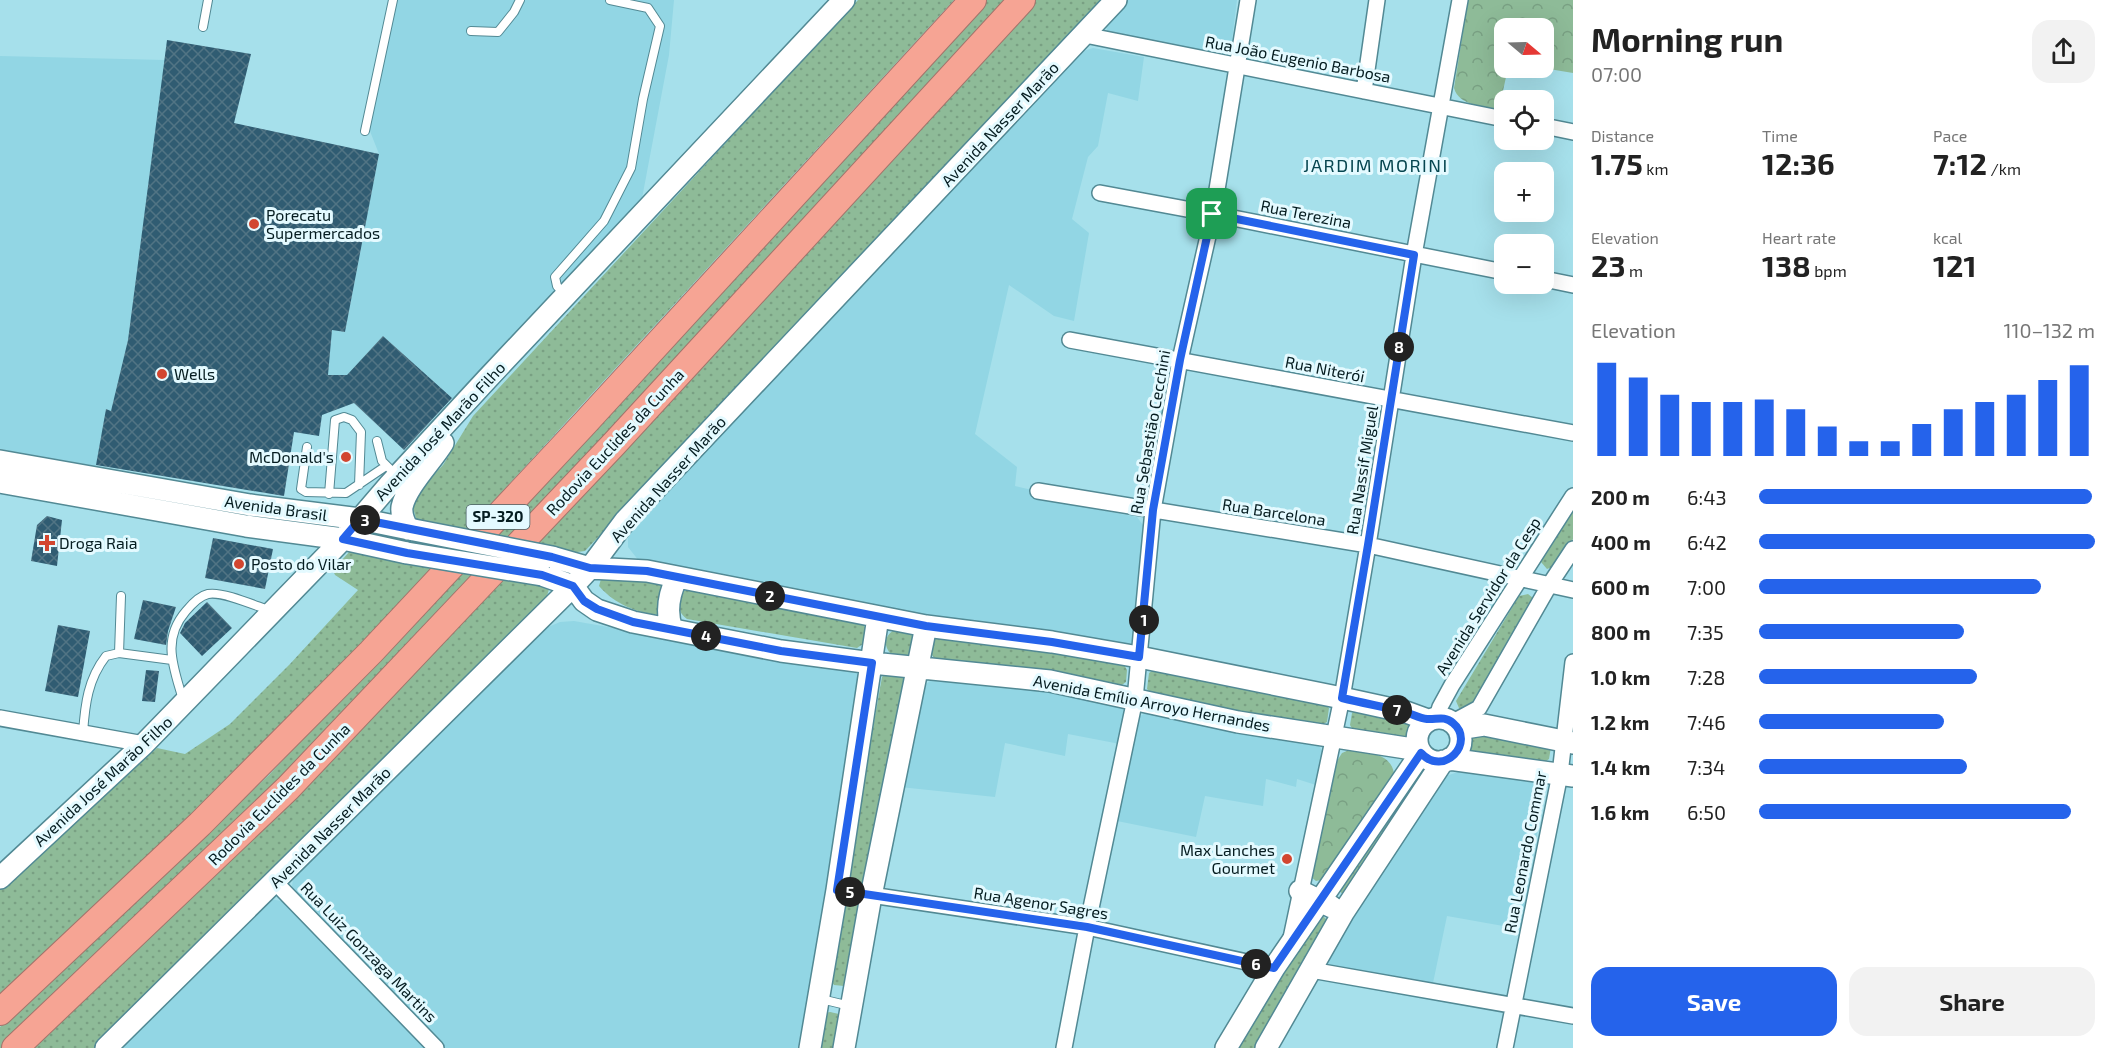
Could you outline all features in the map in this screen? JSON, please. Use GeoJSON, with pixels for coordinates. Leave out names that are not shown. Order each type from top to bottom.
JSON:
{"type":"FeatureCollection","features":[{"type":"Feature","properties":{"kind":"highway","name":"Rodovia Euclides da Cunha"},"geometry":{"type":"LineString","coordinates":[[0,1012],[200,824],[371,652],[585,423],[973,0]]}},
{"type":"Feature","properties":{"kind":"highway","name":"Rodovia Euclides da Cunha"},"geometry":{"type":"LineString","coordinates":[[15,1048],[288,788],[614,444],[1022,0]]}},
{"type":"Feature","properties":{"kind":"main road","name":"Avenida José Marão Filho"},"geometry":{"type":"LineString","coordinates":[[0,878],[144,744],[273,612],[360,519],[392,471],[488,379],[844,0]]}},
{"type":"Feature","properties":{"kind":"main road","name":"Avenida Nasser Marão"},"geometry":{"type":"LineString","coordinates":[[106,1048],[573,586],[590,568],[625,521],[1116,0]]}},
{"type":"Feature","properties":{"kind":"main road"},"geometry":{"type":"LineString","coordinates":[[411,529],[403,520],[402,506],[412,487],[488,379]]}},
{"type":"Feature","properties":{"kind":"main road","name":"Avenida Brasil"},"geometry":{"type":"LineString","coordinates":[[0,461],[250,505],[360,519],[411,529],[547,566]]}},
{"type":"Feature","properties":{"kind":"main road","name":"Avenida Brasil"},"geometry":{"type":"LineString","coordinates":[[0,482],[246,526],[343,539],[407,553],[547,566]]}},
{"type":"Feature","properties":{"kind":"main road"},"geometry":{"type":"LineString","coordinates":[[246,526],[250,505]]}},
{"type":"Feature","properties":{"kind":"main road"},"geometry":{"type":"LineString","coordinates":[[547,566],[647,571],[926,626],[1052,642],[1139,657],[1342,698],[1444,722],[1461,737],[1456,754],[1446,760],[1343,913],[1266,1048]]}},
{"type":"Feature","properties":{"kind":"main road","name":"Avenida Emílio Arroyo Hernandes"},"geometry":{"type":"LineString","coordinates":[[547,566],[573,586],[584,601],[597,609],[633,622],[781,651],[872,663],[1050,681],[1238,722],[1420,752],[1432,761],[1446,760],[1566,775]]}},
{"type":"Feature","properties":{"kind":"main road"},"geometry":{"type":"LineString","coordinates":[[672,629],[669,620],[669,604],[677,578]]}},
{"type":"Feature","properties":{"kind":"main road"},"geometry":{"type":"LineString","coordinates":[[810,1048],[837,890],[878,617]]}},
{"type":"Feature","properties":{"kind":"main road"},"geometry":{"type":"LineString","coordinates":[[844,1048],[871,896],[926,626]]}},
{"type":"Feature","properties":{"kind":"main road"},"geometry":{"type":"LineString","coordinates":[[1226,1048],[1274,968],[1420,752],[1417,736],[1423,724],[1444,722],[1484,724],[1568,742]]}},
{"type":"Feature","properties":{"kind":"main road"},"geometry":{"type":"LineString","coordinates":[[1300,891],[1343,913]]}},
{"type":"Feature","properties":{"kind":"street","name":"Rua Sebastião Cecchini"},"geometry":{"type":"LineString","coordinates":[[1064,1048],[1135,699],[1153,510],[1180,360],[1212,214],[1248,0]]}},
{"type":"Feature","properties":{"kind":"street"},"geometry":{"type":"LineString","coordinates":[[1364,91],[1377,0]]}},
{"type":"Feature","properties":{"kind":"street","name":"Rua Nassif Miguel"},"geometry":{"type":"LineString","coordinates":[[1290,944],[1342,698],[1414,255],[1460,0]]}},
{"type":"Feature","properties":{"kind":"street","name":"Rua João Eugenio Barbosa"},"geometry":{"type":"LineString","coordinates":[[1085,35],[1494,117]]}},
{"type":"Feature","properties":{"kind":"street"},"geometry":{"type":"LineString","coordinates":[[1554,128],[1573,132]]}},
{"type":"Feature","properties":{"kind":"street","name":"Rua Terezina"},"geometry":{"type":"LineString","coordinates":[[1100,194],[1494,270]]}},
{"type":"Feature","properties":{"kind":"street"},"geometry":{"type":"LineString","coordinates":[[1554,281],[1573,285]]}},
{"type":"Feature","properties":{"kind":"street","name":"Rua Niterói"},"geometry":{"type":"LineString","coordinates":[[1070,339],[1573,433]]}},
{"type":"Feature","properties":{"kind":"street","name":"Rua Barcelona"},"geometry":{"type":"LineString","coordinates":[[1038,491],[1368,545],[1573,590]]}},
{"type":"Feature","properties":{"kind":"street","name":"Avenida Servidor da Cesp"},"geometry":{"type":"LineString","coordinates":[[1444,722],[1440,707],[1452,685],[1573,496]]}},
{"type":"Feature","properties":{"kind":"street"},"geometry":{"type":"LineString","coordinates":[[1444,722],[1479,708],[1550,584],[1573,549]]}},
{"type":"Feature","properties":{"kind":"street","name":"Rua Leonardo Commar"},"geometry":{"type":"LineString","coordinates":[[1505,1048],[1566,775],[1573,662]]}},
{"type":"Feature","properties":{"kind":"street"},"geometry":{"type":"LineString","coordinates":[[0,718],[144,744]]}},
{"type":"Feature","properties":{"kind":"street","name":"Rua Luiz Gonzaga Martins"},"geometry":{"type":"LineString","coordinates":[[275,882],[436,1048]]}},
{"type":"Feature","properties":{"kind":"street","name":"Rua Agenor Sagres"},"geometry":{"type":"LineString","coordinates":[[837,890],[1087,927],[1274,968]]}},
{"type":"Feature","properties":{"kind":"street"},"geometry":{"type":"LineString","coordinates":[[1311,970],[1573,1016]]}},
{"type":"Feature","properties":{"kind":"street"},"geometry":{"type":"LineString","coordinates":[[1277,1048],[1282,1022]]}},
{"type":"Feature","properties":{"kind":"lane"},"geometry":{"type":"LineString","coordinates":[[203,27],[208,0]]}},
{"type":"Feature","properties":{"kind":"lane"},"geometry":{"type":"LineString","coordinates":[[365,131],[393,0]]}},
{"type":"Feature","properties":{"kind":"lane"},"geometry":{"type":"LineString","coordinates":[[471,31],[498,32],[514,12],[520,0]]}},
{"type":"Feature","properties":{"kind":"lane"},"geometry":{"type":"LineString","coordinates":[[566,296],[557,286],[555,277],[604,221],[631,168],[643,99],[660,26],[648,8],[610,0]]}},
{"type":"Feature","properties":{"kind":"lane"},"geometry":{"type":"LineString","coordinates":[[328,494],[335,420],[344,417],[352,420],[361,432],[359,485]]}},
{"type":"Feature","properties":{"kind":"lane"},"geometry":{"type":"LineString","coordinates":[[307,447],[301,489],[306,492],[328,494],[346,493],[392,471],[382,462],[377,441]]}},
{"type":"Feature","properties":{"kind":"lane"},"geometry":{"type":"LineString","coordinates":[[184,703],[172,660],[173,631],[177,621],[192,604],[207,594],[220,595],[273,612]]}},
{"type":"Feature","properties":{"kind":"lane"},"geometry":{"type":"LineString","coordinates":[[119,653],[121,596]]}},
{"type":"Feature","properties":{"kind":"lane"},"geometry":{"type":"LineString","coordinates":[[83,733],[86,697],[96,669],[106,656],[119,653],[172,660]]}},
{"type":"Feature","properties":{"kind":"lane"},"geometry":{"type":"LineString","coordinates":[[819,998],[851,1006]]}},
{"type":"Feature","properties":{"kind":"shaded area"},"geometry":{"type":"Polygon","coordinates":[[[393,0],[674,0],[669,55],[640,209],[458,403],[383,336],[347,375],[328,375],[332,330],[345,332],[379,154],[366,121],[393,0]]]}},
{"type":"Feature","properties":{"kind":"shaded area"},"geometry":{"type":"Polygon","coordinates":[[[1128,0],[1237,0],[1231,48],[1221,53],[1107,32],[1106,25],[1128,0]]]}},
{"type":"Feature","properties":{"kind":"shaded area"},"geometry":{"type":"Polygon","coordinates":[[[1093,48],[1144,57],[1138,101],[1108,93],[1098,146],[1088,157],[1072,219],[1089,233],[1074,321],[1054,316],[1009,285],[975,434],[1017,467],[1015,486],[1032,490],[1036,498],[1137,517],[1143,525],[1134,641],[1125,647],[932,617],[639,561],[628,547],[628,531],[1077,53],[1093,48]]]}},
{"type":"Feature","properties":{"kind":"shaded area"},"geometry":{"type":"Polygon","coordinates":[[[0,56],[165,60],[128,340],[111,411],[106,410],[96,466],[0,449],[0,56]]]}},
{"type":"Feature","properties":{"kind":"shaded area"},"geometry":{"type":"Polygon","coordinates":[[[574,621],[854,670],[862,675],[801,1048],[442,1048],[292,887],[293,878],[546,628],[560,622],[574,621]]]}},
{"type":"Feature","properties":{"kind":"shaded area"},"geometry":{"type":"Polygon","coordinates":[[[930,681],[1051,688],[1121,704],[1126,717],[1120,744],[1068,734],[1065,756],[1005,743],[995,797],[900,787],[919,690],[930,681]]]}},
{"type":"Feature","properties":{"kind":"shaded area"},"geometry":{"type":"Polygon","coordinates":[[[1149,711],[1319,746],[1326,757],[1319,786],[1297,779],[1296,787],[1266,779],[1263,806],[1205,796],[1196,837],[1117,821],[1137,718],[1149,711]]]}},
{"type":"Feature","properties":{"kind":"shaded area"},"geometry":{"type":"Polygon","coordinates":[[[1464,770],[1534,780],[1544,794],[1520,929],[1447,916],[1433,983],[1333,968],[1326,962],[1327,953],[1446,776],[1464,770]]]}},
{"type":"Feature","properties":{"kind":"shaded area"},"geometry":{"type":"Polygon","coordinates":[[[269,899],[282,901],[427,1048],[116,1048],[269,899]]]}},
{"type":"Feature","properties":{"kind":"green space"},"geometry":{"type":"Polygon","coordinates":[[[858,0],[954,0],[464,533],[423,524],[416,519],[413,507],[418,492],[443,465],[473,416],[858,0]]]}},
{"type":"Feature","properties":{"kind":"green space"},"geometry":{"type":"Polygon","coordinates":[[[984,0],[1013,0],[516,543],[494,538],[984,0]]]}},
{"type":"Feature","properties":{"kind":"green space"},"geometry":{"type":"Polygon","coordinates":[[[1030,0],[1105,0],[585,551],[570,553],[530,545],[1030,0]]]}},
{"type":"Feature","properties":{"kind":"green space"},"geometry":{"type":"Polygon","coordinates":[[[1468,0],[1573,0],[1573,73],[1554,70],[1554,18],[1494,18],[1494,78],[1506,78],[1503,90],[1494,90],[1494,108],[1466,102],[1454,88],[1468,0]]]}},
{"type":"Feature","properties":{"kind":"green space"},"geometry":{"type":"Polygon","coordinates":[[[1573,504],[1573,539],[1558,565],[1547,569],[1541,562],[1541,556],[1573,504]]]}},
{"type":"Feature","properties":{"kind":"green space"},"geometry":{"type":"Polygon","coordinates":[[[350,551],[438,565],[193,818],[0,1001],[0,888],[157,748],[185,754],[230,724],[290,664],[358,590],[335,575],[333,570],[350,551]]]}},
{"type":"Feature","properties":{"kind":"green space"},"geometry":{"type":"Polygon","coordinates":[[[460,570],[483,574],[445,615],[6,1048],[0,1048],[0,1027],[269,775],[460,570]]]}},
{"type":"Feature","properties":{"kind":"green space"},"geometry":{"type":"Polygon","coordinates":[[[606,575],[665,583],[662,615],[636,610],[612,598],[599,586],[601,579],[606,575]]]}},
{"type":"Feature","properties":{"kind":"green space"},"geometry":{"type":"Polygon","coordinates":[[[498,577],[550,586],[547,596],[266,881],[94,1048],[27,1048],[498,577]]]}},
{"type":"Feature","properties":{"kind":"green space"},"geometry":{"type":"Polygon","coordinates":[[[692,590],[860,619],[866,629],[863,644],[857,648],[687,619],[681,613],[680,603],[684,591],[692,590]]]}},
{"type":"Feature","properties":{"kind":"green space"},"geometry":{"type":"Polygon","coordinates":[[[1528,594],[1533,598],[1534,604],[1473,704],[1464,709],[1459,708],[1456,701],[1519,596],[1528,594]]]}},
{"type":"Feature","properties":{"kind":"green space"},"geometry":{"type":"Polygon","coordinates":[[[900,629],[910,633],[914,643],[910,653],[900,657],[890,653],[886,643],[890,633],[900,629]]]}},
{"type":"Feature","properties":{"kind":"green space"},"geometry":{"type":"Polygon","coordinates":[[[943,634],[1122,661],[1127,670],[1126,682],[1119,687],[938,662],[931,654],[934,640],[943,634]]]}},
{"type":"Feature","properties":{"kind":"green space"},"geometry":{"type":"Polygon","coordinates":[[[1156,668],[1321,701],[1329,708],[1327,722],[1320,726],[1238,715],[1153,695],[1147,689],[1149,673],[1156,668]]]}},
{"type":"Feature","properties":{"kind":"green space"},"geometry":{"type":"Polygon","coordinates":[[[888,671],[902,674],[906,682],[865,884],[853,883],[847,875],[882,677],[888,671]]]}},
{"type":"Feature","properties":{"kind":"green space"},"geometry":{"type":"Polygon","coordinates":[[[1358,707],[1417,721],[1409,735],[1409,742],[1354,732],[1350,725],[1352,713],[1358,707]]]}},
{"type":"Feature","properties":{"kind":"green space"},"geometry":{"type":"Polygon","coordinates":[[[1465,733],[1545,742],[1551,747],[1549,759],[1542,764],[1462,752],[1465,733]]]}},
{"type":"Feature","properties":{"kind":"green space"},"geometry":{"type":"Polygon","coordinates":[[[1349,750],[1383,757],[1392,766],[1394,773],[1326,876],[1316,881],[1310,876],[1310,870],[1337,761],[1342,753],[1349,750]]]}},
{"type":"Feature","properties":{"kind":"green space"},"geometry":{"type":"Polygon","coordinates":[[[1416,770],[1424,774],[1344,895],[1338,890],[1416,770]]]}},
{"type":"Feature","properties":{"kind":"green space"},"geometry":{"type":"Polygon","coordinates":[[[847,897],[858,899],[864,905],[852,978],[844,986],[834,985],[829,978],[840,901],[847,897]]]}},
{"type":"Feature","properties":{"kind":"green space"},"geometry":{"type":"Polygon","coordinates":[[[1323,916],[1329,922],[1257,1048],[1236,1048],[1318,917],[1323,916]]]}},
{"type":"Feature","properties":{"kind":"green space"},"geometry":{"type":"Polygon","coordinates":[[[830,1012],[839,1014],[844,1024],[840,1048],[815,1048],[821,1014],[830,1012]]]}},
{"type":"Feature","properties":{"kind":"building"},"geometry":{"type":"Polygon","coordinates":[[[167,40],[251,54],[234,123],[379,154],[345,332],[332,330],[328,375],[347,375],[383,336],[452,398],[404,450],[354,403],[322,415],[319,436],[294,432],[284,496],[96,465],[106,409],[111,411],[128,340],[167,40]]]}},
{"type":"Feature","properties":{"kind":"building","name":"Droga Raia"},"geometry":{"type":"Polygon","coordinates":[[[47,516],[62,520],[57,566],[31,561],[37,525],[47,516]]]}},
{"type":"Feature","properties":{"kind":"building","name":"Posto do Vilar"},"geometry":{"type":"Polygon","coordinates":[[[213,538],[273,549],[265,589],[205,578],[213,538]]]}},
{"type":"Feature","properties":{"kind":"building"},"geometry":{"type":"Polygon","coordinates":[[[143,600],[176,607],[166,645],[134,639],[143,600]]]}},
{"type":"Feature","properties":{"kind":"building"},"geometry":{"type":"Polygon","coordinates":[[[207,602],[232,628],[202,656],[180,633],[185,623],[207,602]]]}},
{"type":"Feature","properties":{"kind":"building"},"geometry":{"type":"Polygon","coordinates":[[[58,625],[90,631],[78,697],[45,691],[58,625]]]}},
{"type":"Feature","properties":{"kind":"building"},"geometry":{"type":"Polygon","coordinates":[[[146,670],[159,671],[155,702],[142,701],[146,670]]]}},
{"type":"Feature","properties":{"kind":"place","name":"Porecatu Supermercados"},"geometry":{"type":"Point","coordinates":[254,224]}},
{"type":"Feature","properties":{"kind":"place","name":"Wells"},"geometry":{"type":"Point","coordinates":[162,374]}},
{"type":"Feature","properties":{"kind":"place","name":"McDonald's"},"geometry":{"type":"Point","coordinates":[346,457]}},
{"type":"Feature","properties":{"kind":"place","name":"Droga Raia"},"geometry":{"type":"Point","coordinates":[47,543]}},
{"type":"Feature","properties":{"kind":"place","name":"Posto do Vilar"},"geometry":{"type":"Point","coordinates":[239,564]}},
{"type":"Feature","properties":{"kind":"place","name":"Max Lanches Gourmet"},"geometry":{"type":"Point","coordinates":[1287,859]}},
{"type":"Feature","properties":{"kind":"district","name":"JARDIM MORINI"},"geometry":{"type":"Point","coordinates":[1376,166]}},
{"type":"Feature","properties":{"kind":"route"},"geometry":{"type":"LineString","coordinates":[[1212,214],[1414,255],[1342,698],[1406,712],[1428,720],[1437,717],[1445,718],[1453,722],[1461,737],[1456,754],[1449,759],[1432,761],[1421,753],[1274,968],[1087,927],[837,890],[872,663],[781,651],[633,622],[597,609],[584,601],[573,586],[542,575],[407,553],[343,539],[360,519],[552,557],[590,568],[647,571],[926,626],[1052,642],[1139,657],[1153,510],[1180,360],[1212,214]]}}]}
